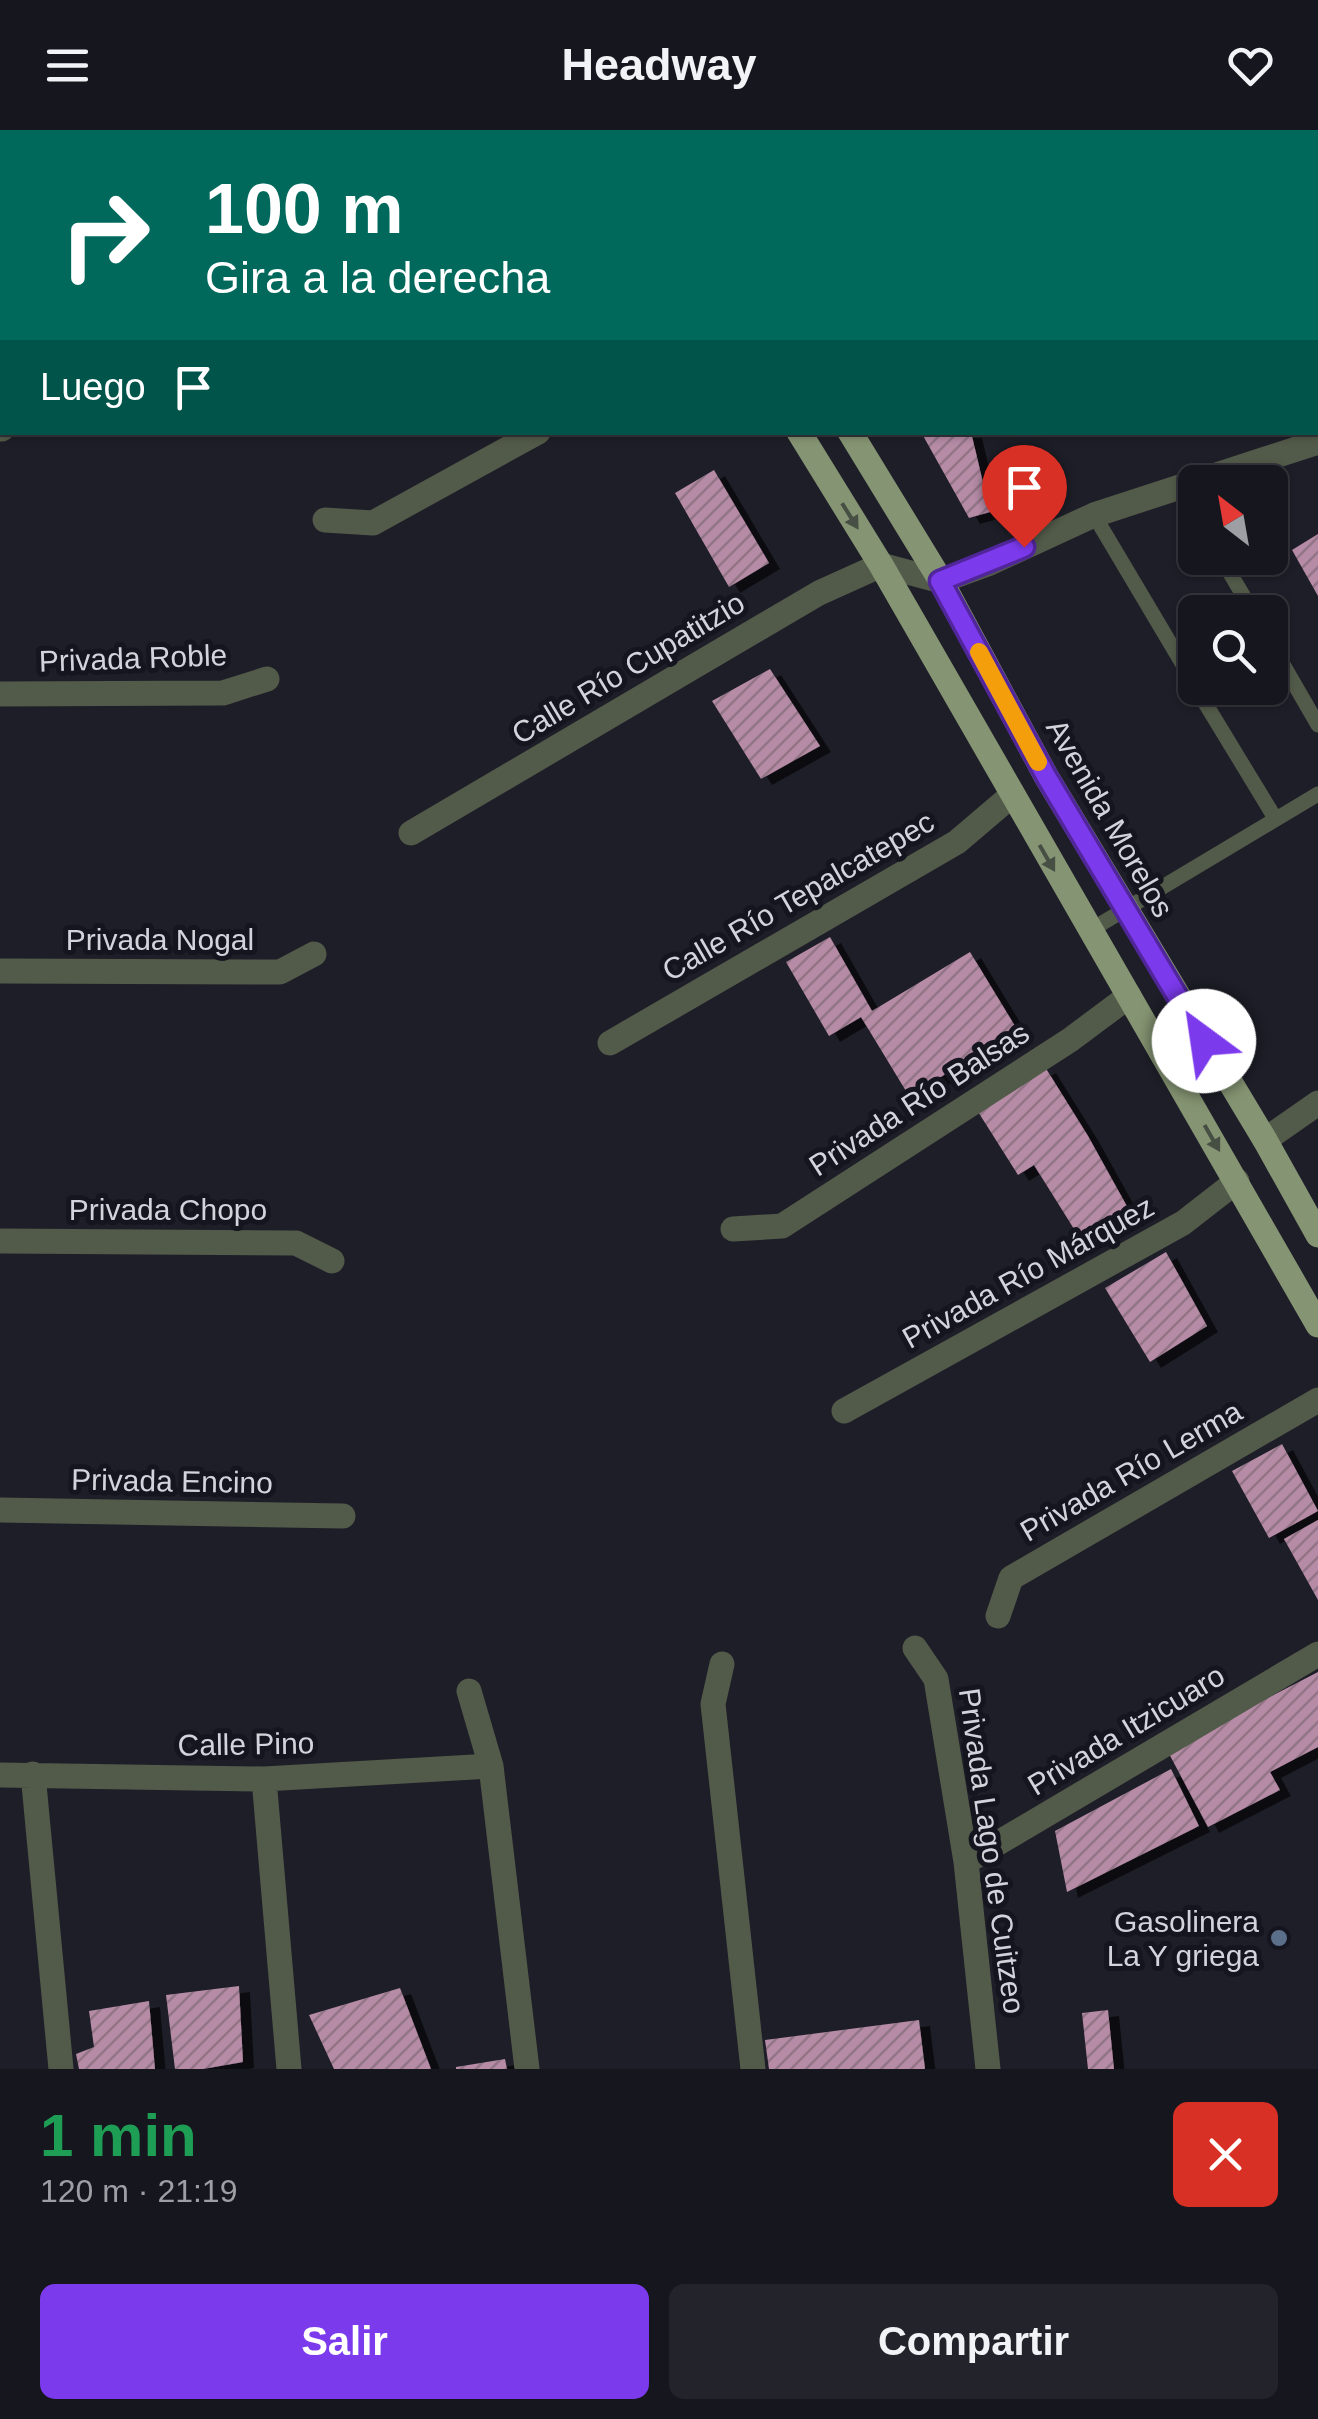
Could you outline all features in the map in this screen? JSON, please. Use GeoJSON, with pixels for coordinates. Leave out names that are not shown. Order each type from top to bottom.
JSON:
{"type":"FeatureCollection","features":[{"type":"Feature","properties":{"kind":"main road"},"geometry":{"type":"LineString","coordinates":[[802,435],[1237,1180],[1318,1326]]}},
{"type":"Feature","properties":{"kind":"main road","name":"Avenida Morelos"},"geometry":{"type":"LineString","coordinates":[[852,435],[940,581],[1046,776],[1318,1235]]}},
{"type":"Feature","properties":{"kind":"street"},"geometry":{"type":"LineString","coordinates":[[325,520],[373,523],[533,435]]}},
{"type":"Feature","properties":{"kind":"street"},"geometry":{"type":"LineString","coordinates":[[1245,465],[1318,442]]}},
{"type":"Feature","properties":{"kind":"street"},"geometry":{"type":"LineString","coordinates":[[880,565],[940,581],[1094,515],[1178,486]]}},
{"type":"Feature","properties":{"kind":"street","name":"Calle Río Cupatitzio"},"geometry":{"type":"LineString","coordinates":[[412,833],[819,593],[880,565]]}},
{"type":"Feature","properties":{"kind":"street","name":"Privada Roble"},"geometry":{"type":"LineString","coordinates":[[0,694],[223,693],[267,679]]}},
{"type":"Feature","properties":{"kind":"street","name":"Calle Río Tepalcatepec"},"geometry":{"type":"LineString","coordinates":[[610,1043],[957,842],[1011,796]]}},
{"type":"Feature","properties":{"kind":"street","name":"Privada Nogal"},"geometry":{"type":"LineString","coordinates":[[0,971],[280,972],[314,954]]}},
{"type":"Feature","properties":{"kind":"street","name":"Privada Río Balsas"},"geometry":{"type":"LineString","coordinates":[[733,1229],[782,1226],[1070,1040],[1130,996]]}},
{"type":"Feature","properties":{"kind":"street"},"geometry":{"type":"LineString","coordinates":[[1265,1140],[1318,1104]]}},
{"type":"Feature","properties":{"kind":"street","name":"Privada Río Márquez"},"geometry":{"type":"LineString","coordinates":[[844,1411],[1183,1222],[1237,1180]]}},
{"type":"Feature","properties":{"kind":"street","name":"Privada Chopo"},"geometry":{"type":"LineString","coordinates":[[0,1241],[296,1242],[332,1261]]}},
{"type":"Feature","properties":{"kind":"street","name":"Privada Río Lerma"},"geometry":{"type":"LineString","coordinates":[[998,1616],[1011,1578],[1318,1400]]}},
{"type":"Feature","properties":{"kind":"street","name":"Privada Encino"},"geometry":{"type":"LineString","coordinates":[[0,1510],[342,1516]]}},
{"type":"Feature","properties":{"kind":"street","name":"Privada Lago de Cuitzeo"},"geometry":{"type":"LineString","coordinates":[[914,1648],[936,1679],[966,1862],[988,2069]]}},
{"type":"Feature","properties":{"kind":"street","name":"Privada Itzicuaro"},"geometry":{"type":"LineString","coordinates":[[966,1862],[1318,1654]]}},
{"type":"Feature","properties":{"kind":"street"},"geometry":{"type":"LineString","coordinates":[[722,1664],[713,1704],[753,2069]]}},
{"type":"Feature","properties":{"kind":"street"},"geometry":{"type":"LineString","coordinates":[[469,1691],[491,1766],[527,2069]]}},
{"type":"Feature","properties":{"kind":"street","name":"Calle Pino"},"geometry":{"type":"LineString","coordinates":[[0,1775],[264,1779],[491,1766]]}},
{"type":"Feature","properties":{"kind":"street"},"geometry":{"type":"LineString","coordinates":[[33,1774],[61,2069]]}},
{"type":"Feature","properties":{"kind":"street"},"geometry":{"type":"LineString","coordinates":[[264,1779],[289,2069]]}},
{"type":"Feature","properties":{"kind":"lane"},"geometry":{"type":"LineString","coordinates":[[1094,515],[1178,656]]}},
{"type":"Feature","properties":{"kind":"lane"},"geometry":{"type":"LineString","coordinates":[[1288,673],[1318,724]]}},
{"type":"Feature","properties":{"kind":"lane"},"geometry":{"type":"LineString","coordinates":[[1207,705],[1274,818]]}},
{"type":"Feature","properties":{"kind":"lane"},"geometry":{"type":"LineString","coordinates":[[1089,931],[1318,794]]}},
{"type":"Feature","properties":{"kind":"building"},"geometry":{"type":"Polygon","coordinates":[[[923,435],[972,435],[990,512],[969,518],[923,435]]]}},
{"type":"Feature","properties":{"kind":"building"},"geometry":{"type":"Polygon","coordinates":[[[714,470],[769,563],[729,587],[675,493],[714,470]]]}},
{"type":"Feature","properties":{"kind":"building"},"geometry":{"type":"Polygon","coordinates":[[[1318,534],[1318,596],[1292,550],[1318,534]]]}},
{"type":"Feature","properties":{"kind":"building"},"geometry":{"type":"Polygon","coordinates":[[[770,669],[820,746],[761,779],[712,701],[770,669]]]}},
{"type":"Feature","properties":{"kind":"building"},"geometry":{"type":"Polygon","coordinates":[[[830,937],[872,1011],[970,952],[1018,1031],[909,1096],[861,1017],[829,1036],[786,962],[830,937]]]}},
{"type":"Feature","properties":{"kind":"building"},"geometry":{"type":"Polygon","coordinates":[[[1045,1067],[1134,1219],[1084,1245],[1034,1165],[1018,1175],[975,1107],[1045,1067]]]}},
{"type":"Feature","properties":{"kind":"building"},"geometry":{"type":"Polygon","coordinates":[[[1166,1252],[1207,1326],[1150,1362],[1105,1288],[1166,1252]]]}},
{"type":"Feature","properties":{"kind":"building"},"geometry":{"type":"Polygon","coordinates":[[[1282,1444],[1318,1511],[1269,1538],[1232,1471],[1282,1444]]]}},
{"type":"Feature","properties":{"kind":"building"},"geometry":{"type":"Polygon","coordinates":[[[1318,1520],[1318,1600],[1284,1539],[1318,1520]]]}},
{"type":"Feature","properties":{"kind":"building"},"geometry":{"type":"Polygon","coordinates":[[[1318,1672],[1318,1747],[1270,1772],[1280,1790],[1208,1827],[1167,1750],[1318,1672]]]}},
{"type":"Feature","properties":{"kind":"building"},"geometry":{"type":"Polygon","coordinates":[[[1171,1769],[1199,1826],[1067,1892],[1055,1831],[1171,1769]]]}},
{"type":"Feature","properties":{"kind":"building"},"geometry":{"type":"Polygon","coordinates":[[[239,1986],[243,2062],[175,2069],[166,1995],[239,1986]]]}},
{"type":"Feature","properties":{"kind":"building"},"geometry":{"type":"Polygon","coordinates":[[[400,1988],[431,2069],[334,2069],[309,2015],[400,1988]]]}},
{"type":"Feature","properties":{"kind":"building"},"geometry":{"type":"Polygon","coordinates":[[[149,2001],[155,2069],[79,2069],[76,2054],[94,2047],[89,2011],[149,2001]]]}},
{"type":"Feature","properties":{"kind":"building"},"geometry":{"type":"Polygon","coordinates":[[[1108,2010],[1114,2069],[1088,2069],[1082,2013],[1108,2010]]]}},
{"type":"Feature","properties":{"kind":"building"},"geometry":{"type":"Polygon","coordinates":[[[919,2020],[925,2069],[769,2069],[765,2040],[919,2020]]]}},
{"type":"Feature","properties":{"kind":"building"},"geometry":{"type":"Polygon","coordinates":[[[505,2059],[507,2069],[456,2069],[456,2067],[505,2059]]]}},
{"type":"Feature","properties":{"kind":"slow traffic"},"geometry":{"type":"LineString","coordinates":[[979,652],[1038,762]]}},
{"type":"Feature","properties":{"kind":"place","name":"Gasolinera La Y griega"},"geometry":{"type":"Point","coordinates":[1279,1938]}},
{"type":"Feature","properties":{"kind":"route"},"geometry":{"type":"LineString","coordinates":[[1024,547],[940,581],[1046,776],[1204,1041]]}}]}
